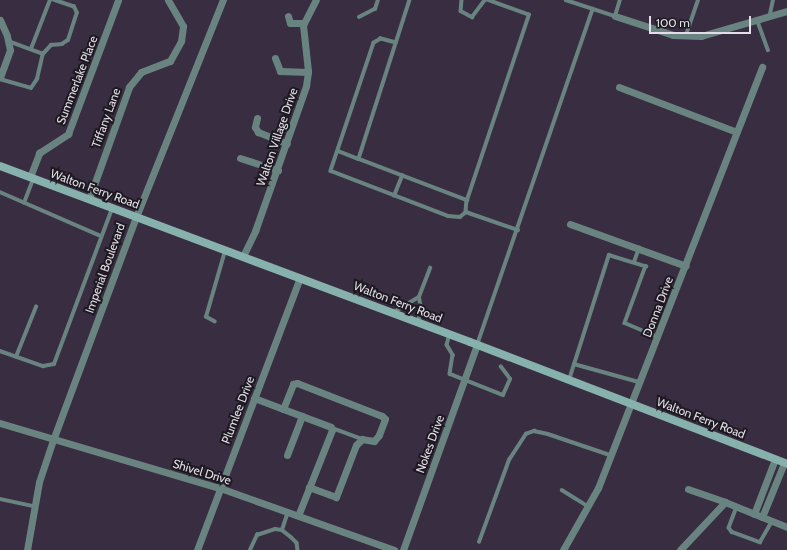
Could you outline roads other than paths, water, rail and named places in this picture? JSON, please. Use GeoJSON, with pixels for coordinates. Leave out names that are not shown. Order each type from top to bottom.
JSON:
{"type":"FeatureCollection","features":[{"type":"Feature","properties":{"kind":"street","name":"Summerlake Place"},"geometry":{"type":"LineString","coordinates":[[32,178],[40,153],[68,134],[118,0]]}},
{"type":"Feature","properties":{"kind":"street","name":"Tiffany Lane"},"geometry":{"type":"LineString","coordinates":[[89,199],[129,87],[141,72],[170,61],[181,41],[183,26],[168,0]]}},
{"type":"Feature","properties":{"kind":"street","name":"Imperial Boulevard"},"geometry":{"type":"LineString","coordinates":[[27,550],[39,482],[53,440],[136,217],[223,0]]}},
{"type":"Feature","properties":{"kind":"street","name":"Walton Village Drive"},"geometry":{"type":"LineString","coordinates":[[243,256],[278,170],[306,86],[308,72],[304,23],[313,2]]}},
{"type":"Feature","properties":{"kind":"street"},"geometry":{"type":"LineString","coordinates":[[615,16],[673,35],[705,35],[770,14],[787,11]]}},
{"type":"Feature","properties":{"kind":"street"},"geometry":{"type":"LineString","coordinates":[[288,16],[290,24],[304,23]]}},
{"type":"Feature","properties":{"kind":"street"},"geometry":{"type":"LineString","coordinates":[[0,20],[10,50],[0,78]]}},
{"type":"Feature","properties":{"kind":"street"},"geometry":{"type":"LineString","coordinates":[[275,58],[280,72],[308,72]]}},
{"type":"Feature","properties":{"kind":"street","name":"Donna Drive"},"geometry":{"type":"LineString","coordinates":[[563,550],[588,506],[611,456],[762,67]]}},
{"type":"Feature","properties":{"kind":"street"},"geometry":{"type":"LineString","coordinates":[[619,87],[737,132]]}},
{"type":"Feature","properties":{"kind":"street"},"geometry":{"type":"LineString","coordinates":[[257,118],[255,127],[258,132],[287,144]]}},
{"type":"Feature","properties":{"kind":"street"},"geometry":{"type":"LineString","coordinates":[[240,158],[278,170]]}},
{"type":"Feature","properties":{"kind":"street","name":"Walton Ferry Road"},"geometry":{"type":"LineString","coordinates":[[0,166],[450,334],[786,463]]}},
{"type":"Feature","properties":{"kind":"street"},"geometry":{"type":"LineString","coordinates":[[570,224],[686,266]]}},
{"type":"Feature","properties":{"kind":"street","name":"Plumlee Drive"},"geometry":{"type":"LineString","coordinates":[[197,550],[300,278]]}},
{"type":"Feature","properties":{"kind":"street","name":"Nokes Drive"},"geometry":{"type":"LineString","coordinates":[[403,550],[477,345]]}},
{"type":"Feature","properties":{"kind":"street"},"geometry":{"type":"LineString","coordinates":[[283,409],[293,384],[297,383],[382,416],[385,419],[379,435],[374,440],[362,440],[356,445],[336,497],[309,487]]}},
{"type":"Feature","properties":{"kind":"street"},"geometry":{"type":"LineString","coordinates":[[254,398],[331,427],[332,430],[298,516]]}},
{"type":"Feature","properties":{"kind":"street"},"geometry":{"type":"LineString","coordinates":[[287,455],[302,416]]}},
{"type":"Feature","properties":{"kind":"street","name":"Shivel Drive"},"geometry":{"type":"LineString","coordinates":[[0,423],[53,440],[220,488],[394,550]]}},
{"type":"Feature","properties":{"kind":"street"},"geometry":{"type":"LineString","coordinates":[[754,514],[776,459]]}},
{"type":"Feature","properties":{"kind":"street"},"geometry":{"type":"LineString","coordinates":[[762,517],[786,463]]}},
{"type":"Feature","properties":{"kind":"street"},"geometry":{"type":"LineString","coordinates":[[688,488],[787,527]]}},
{"type":"Feature","properties":{"kind":"street"},"geometry":{"type":"LineString","coordinates":[[680,550],[725,502]]}},
{"type":"Feature","properties":{"kind":"lane"},"geometry":{"type":"LineString","coordinates":[[31,49],[50,0]]}},
{"type":"Feature","properties":{"kind":"lane"},"geometry":{"type":"LineString","coordinates":[[0,78],[30,88],[37,79],[43,54],[51,45],[62,44],[68,40],[77,13],[74,7],[54,0]]}},
{"type":"Feature","properties":{"kind":"lane"},"geometry":{"type":"LineString","coordinates":[[359,17],[376,9],[378,0]]}},
{"type":"Feature","properties":{"kind":"lane"},"geometry":{"type":"LineString","coordinates":[[359,159],[410,0]]}},
{"type":"Feature","properties":{"kind":"lane"},"geometry":{"type":"LineString","coordinates":[[396,43],[381,39],[374,43],[331,172],[448,216],[460,217],[466,212],[467,200],[529,15],[498,2],[486,0],[472,18],[461,11],[462,0]]}},
{"type":"Feature","properties":{"kind":"lane"},"geometry":{"type":"LineString","coordinates":[[566,0],[615,16],[620,0]]}},
{"type":"Feature","properties":{"kind":"lane"},"geometry":{"type":"LineString","coordinates":[[686,35],[698,0]]}},
{"type":"Feature","properties":{"kind":"lane"},"geometry":{"type":"LineString","coordinates":[[770,14],[773,0]]}},
{"type":"Feature","properties":{"kind":"lane"},"geometry":{"type":"LineString","coordinates":[[477,345],[518,230],[593,9]]}},
{"type":"Feature","properties":{"kind":"lane"},"geometry":{"type":"LineString","coordinates":[[757,18],[768,50]]}},
{"type":"Feature","properties":{"kind":"lane"},"geometry":{"type":"LineString","coordinates":[[8,41],[43,54]]}},
{"type":"Feature","properties":{"kind":"lane"},"geometry":{"type":"LineString","coordinates":[[338,151],[467,200]]}},
{"type":"Feature","properties":{"kind":"lane"},"geometry":{"type":"LineString","coordinates":[[394,196],[402,176]]}},
{"type":"Feature","properties":{"kind":"lane"},"geometry":{"type":"LineString","coordinates":[[24,202],[32,178]]}},
{"type":"Feature","properties":{"kind":"lane"},"geometry":{"type":"LineString","coordinates":[[0,192],[101,236]]}},
{"type":"Feature","properties":{"kind":"lane"},"geometry":{"type":"LineString","coordinates":[[0,351],[43,366],[54,364],[94,262],[101,236],[112,208]]}},
{"type":"Feature","properties":{"kind":"lane"},"geometry":{"type":"LineString","coordinates":[[466,212],[518,230]]}},
{"type":"Feature","properties":{"kind":"lane"},"geometry":{"type":"LineString","coordinates":[[634,262],[639,248]]}},
{"type":"Feature","properties":{"kind":"lane"},"geometry":{"type":"LineString","coordinates":[[215,322],[206,317],[226,250]]}},
{"type":"Feature","properties":{"kind":"lane"},"geometry":{"type":"LineString","coordinates":[[569,380],[609,254],[646,266],[625,323],[658,338]]}},
{"type":"Feature","properties":{"kind":"lane"},"geometry":{"type":"LineString","coordinates":[[418,322],[421,310],[419,297],[430,268]]}},
{"type":"Feature","properties":{"kind":"lane"},"geometry":{"type":"LineString","coordinates":[[393,313],[419,297]]}},
{"type":"Feature","properties":{"kind":"lane"},"geometry":{"type":"LineString","coordinates":[[16,357],[36,307]]}},
{"type":"Feature","properties":{"kind":"lane"},"geometry":{"type":"LineString","coordinates":[[450,334],[447,345],[453,355],[449,373],[464,381],[503,395],[510,379],[502,367]]}},
{"type":"Feature","properties":{"kind":"lane"},"geometry":{"type":"LineString","coordinates":[[574,364],[640,382]]}},
{"type":"Feature","properties":{"kind":"lane"},"geometry":{"type":"LineString","coordinates":[[331,427],[362,440]]}},
{"type":"Feature","properties":{"kind":"lane"},"geometry":{"type":"LineString","coordinates":[[478,542],[509,460],[526,434],[534,431],[548,434],[611,456]]}},
{"type":"Feature","properties":{"kind":"lane"},"geometry":{"type":"LineString","coordinates":[[562,490],[588,506]]}},
{"type":"Feature","properties":{"kind":"lane"},"geometry":{"type":"LineString","coordinates":[[0,499],[34,506]]}},
{"type":"Feature","properties":{"kind":"lane"},"geometry":{"type":"LineString","coordinates":[[737,507],[730,528],[732,532],[760,542],[772,521]]}},
{"type":"Feature","properties":{"kind":"lane"},"geometry":{"type":"LineString","coordinates":[[282,530],[288,512]]}},
{"type":"Feature","properties":{"kind":"lane"},"geometry":{"type":"LineString","coordinates":[[250,550],[257,535],[265,531],[282,530],[297,543],[298,550]]}}]}
